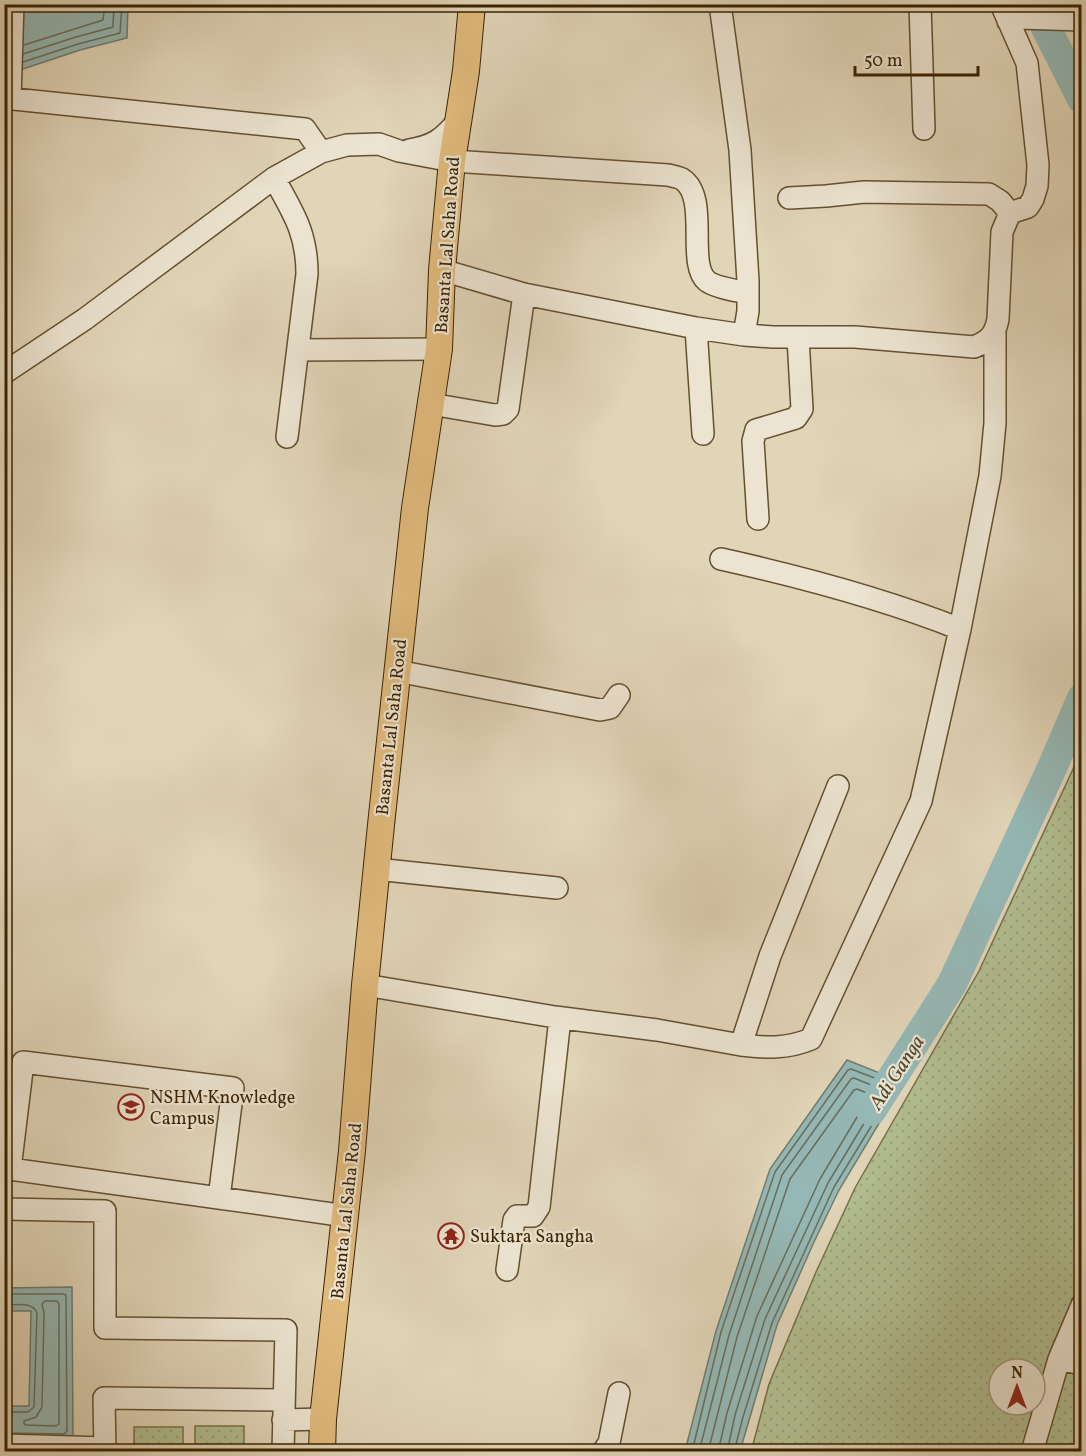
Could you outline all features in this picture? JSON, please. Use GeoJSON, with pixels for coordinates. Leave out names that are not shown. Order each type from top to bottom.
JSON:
{"type":"FeatureCollection","features":[{"type":"Feature","properties":{"kind":"main road","name":"Basanta Lal Saha Road"},"geometry":{"type":"LineString","coordinates":[[322,1452],[323,1419],[346,1216],[376,869],[415,508],[439,349],[442,270],[452,161],[466,71],[472,4]]}},
{"type":"Feature","properties":{"kind":"street"},"geometry":{"type":"LineString","coordinates":[[13,4],[7,99],[305,129],[321,152]]}},
{"type":"Feature","properties":{"kind":"street"},"geometry":{"type":"LineString","coordinates":[[720,4],[737,123],[748,293],[744,335]]}},
{"type":"Feature","properties":{"kind":"street"},"geometry":{"type":"LineString","coordinates":[[920,4],[924,129]]}},
{"type":"Feature","properties":{"kind":"street"},"geometry":{"type":"LineString","coordinates":[[365,985],[560,1018],[657,1030],[741,1045],[772,1048],[797,1045],[811,1039],[921,801],[960,629],[990,476],[994,423],[995,333],[1000,307],[1002,232],[1010,213],[1028,207],[1033,199],[1037,186],[1038,165],[1027,63],[1008,15],[1081,20]]}},
{"type":"Feature","properties":{"kind":"street"},"geometry":{"type":"LineString","coordinates":[[399,151],[436,143],[447,135],[458,121]]}},
{"type":"Feature","properties":{"kind":"street"},"geometry":{"type":"LineString","coordinates":[[4,372],[85,319],[274,178],[321,152],[347,144],[379,144],[399,151],[452,161],[668,175],[682,179],[691,189],[695,204],[702,274],[708,282],[748,293]]}},
{"type":"Feature","properties":{"kind":"street"},"geometry":{"type":"LineString","coordinates":[[274,178],[297,220],[307,256],[307,274],[287,437]]}},
{"type":"Feature","properties":{"kind":"street"},"geometry":{"type":"LineString","coordinates":[[789,198],[864,192],[989,194],[1000,201],[1010,213]]}},
{"type":"Feature","properties":{"kind":"street"},"geometry":{"type":"LineString","coordinates":[[442,270],[525,294],[696,328],[744,335],[798,338],[855,337],[974,347],[986,343],[995,333]]}},
{"type":"Feature","properties":{"kind":"street"},"geometry":{"type":"LineString","coordinates":[[431,404],[495,415],[503,414],[508,409],[525,294]]}},
{"type":"Feature","properties":{"kind":"street"},"geometry":{"type":"LineString","coordinates":[[696,328],[703,434]]}},
{"type":"Feature","properties":{"kind":"street"},"geometry":{"type":"LineString","coordinates":[[758,519],[753,441],[756,430],[796,418],[802,409],[798,338]]}},
{"type":"Feature","properties":{"kind":"street"},"geometry":{"type":"LineString","coordinates":[[298,350],[439,349]]}},
{"type":"Feature","properties":{"kind":"street"},"geometry":{"type":"LineString","coordinates":[[721,559],[776,571],[888,602],[960,629]]}},
{"type":"Feature","properties":{"kind":"street"},"geometry":{"type":"LineString","coordinates":[[397,671],[600,710],[610,708],[619,695]]}},
{"type":"Feature","properties":{"kind":"street"},"geometry":{"type":"LineString","coordinates":[[741,1045],[770,956],[838,786]]}},
{"type":"Feature","properties":{"kind":"street"},"geometry":{"type":"LineString","coordinates":[[376,869],[557,888]]}},
{"type":"Feature","properties":{"kind":"street"},"geometry":{"type":"LineString","coordinates":[[507,1270],[514,1220],[517,1216],[533,1216],[539,1207],[560,1018]]}},
{"type":"Feature","properties":{"kind":"street"},"geometry":{"type":"LineString","coordinates":[[219,1198],[233,1088],[23,1062],[10,1169],[346,1216]]}},
{"type":"Feature","properties":{"kind":"street"},"geometry":{"type":"LineString","coordinates":[[4,1209],[105,1211],[105,1328],[286,1330],[278,1430]]}},
{"type":"Feature","properties":{"kind":"street"},"geometry":{"type":"LineString","coordinates":[[1032,1452],[1059,1359],[1082,1305]]}},
{"type":"Feature","properties":{"kind":"street"},"geometry":{"type":"LineString","coordinates":[[1059,1359],[1082,1364]]}},
{"type":"Feature","properties":{"kind":"street"},"geometry":{"type":"LineString","coordinates":[[603,1452],[609,1443],[619,1393]]}},
{"type":"Feature","properties":{"kind":"street"},"geometry":{"type":"LineString","coordinates":[[4,1445],[105,1450],[104,1398],[278,1430],[323,1419]]}},
{"type":"Feature","properties":{"kind":"green space"},"geometry":{"type":"Polygon","coordinates":[[[1081,752],[1081,1451],[751,1452],[769,1384],[816,1272],[855,1188],[979,971],[1081,752]]]}},
{"type":"Feature","properties":{"kind":"green space"},"geometry":{"type":"Polygon","coordinates":[[[195,1426],[244,1426],[244,1451],[195,1451],[195,1426]]]}},
{"type":"Feature","properties":{"kind":"green space"},"geometry":{"type":"Polygon","coordinates":[[[134,1427],[183,1427],[183,1451],[134,1451],[134,1427]]]}},
{"type":"Feature","properties":{"kind":"water"},"geometry":{"type":"Polygon","coordinates":[[[4,5],[128,5],[127,38],[80,50],[5,75],[4,5]]]}},
{"type":"Feature","properties":{"kind":"water"},"geometry":{"type":"Polygon","coordinates":[[[847,1060],[905,1083],[839,1190],[814,1242],[777,1325],[740,1451],[685,1451],[716,1331],[770,1169],[847,1060]]]}},
{"type":"Feature","properties":{"kind":"water"},"geometry":{"type":"Polygon","coordinates":[[[1081,1144],[1081,1212],[1075,1208],[1075,1157],[1081,1144]]]}},
{"type":"Feature","properties":{"kind":"water"},"geometry":{"type":"Polygon","coordinates":[[[72,1287],[73,1440],[5,1438],[5,1406],[29,1406],[31,1311],[5,1311],[5,1288],[72,1287]]]}},
{"type":"Feature","properties":{"kind":"waterway","name":"Adi Ganga"},"geometry":{"type":"LineString","coordinates":[[1034,4],[1082,99]]}},
{"type":"Feature","properties":{"kind":"waterway","name":"Adi Ganga"},"geometry":{"type":"LineString","coordinates":[[871,1111],[952,984],[1082,698]]}},
{"type":"Feature","properties":{"kind":"place","name":"NSHM Knowledge Campus"},"geometry":{"type":"Point","coordinates":[131,1107]}},
{"type":"Feature","properties":{"kind":"place","name":"Suktara Sangha"},"geometry":{"type":"Point","coordinates":[451,1236]}}]}
